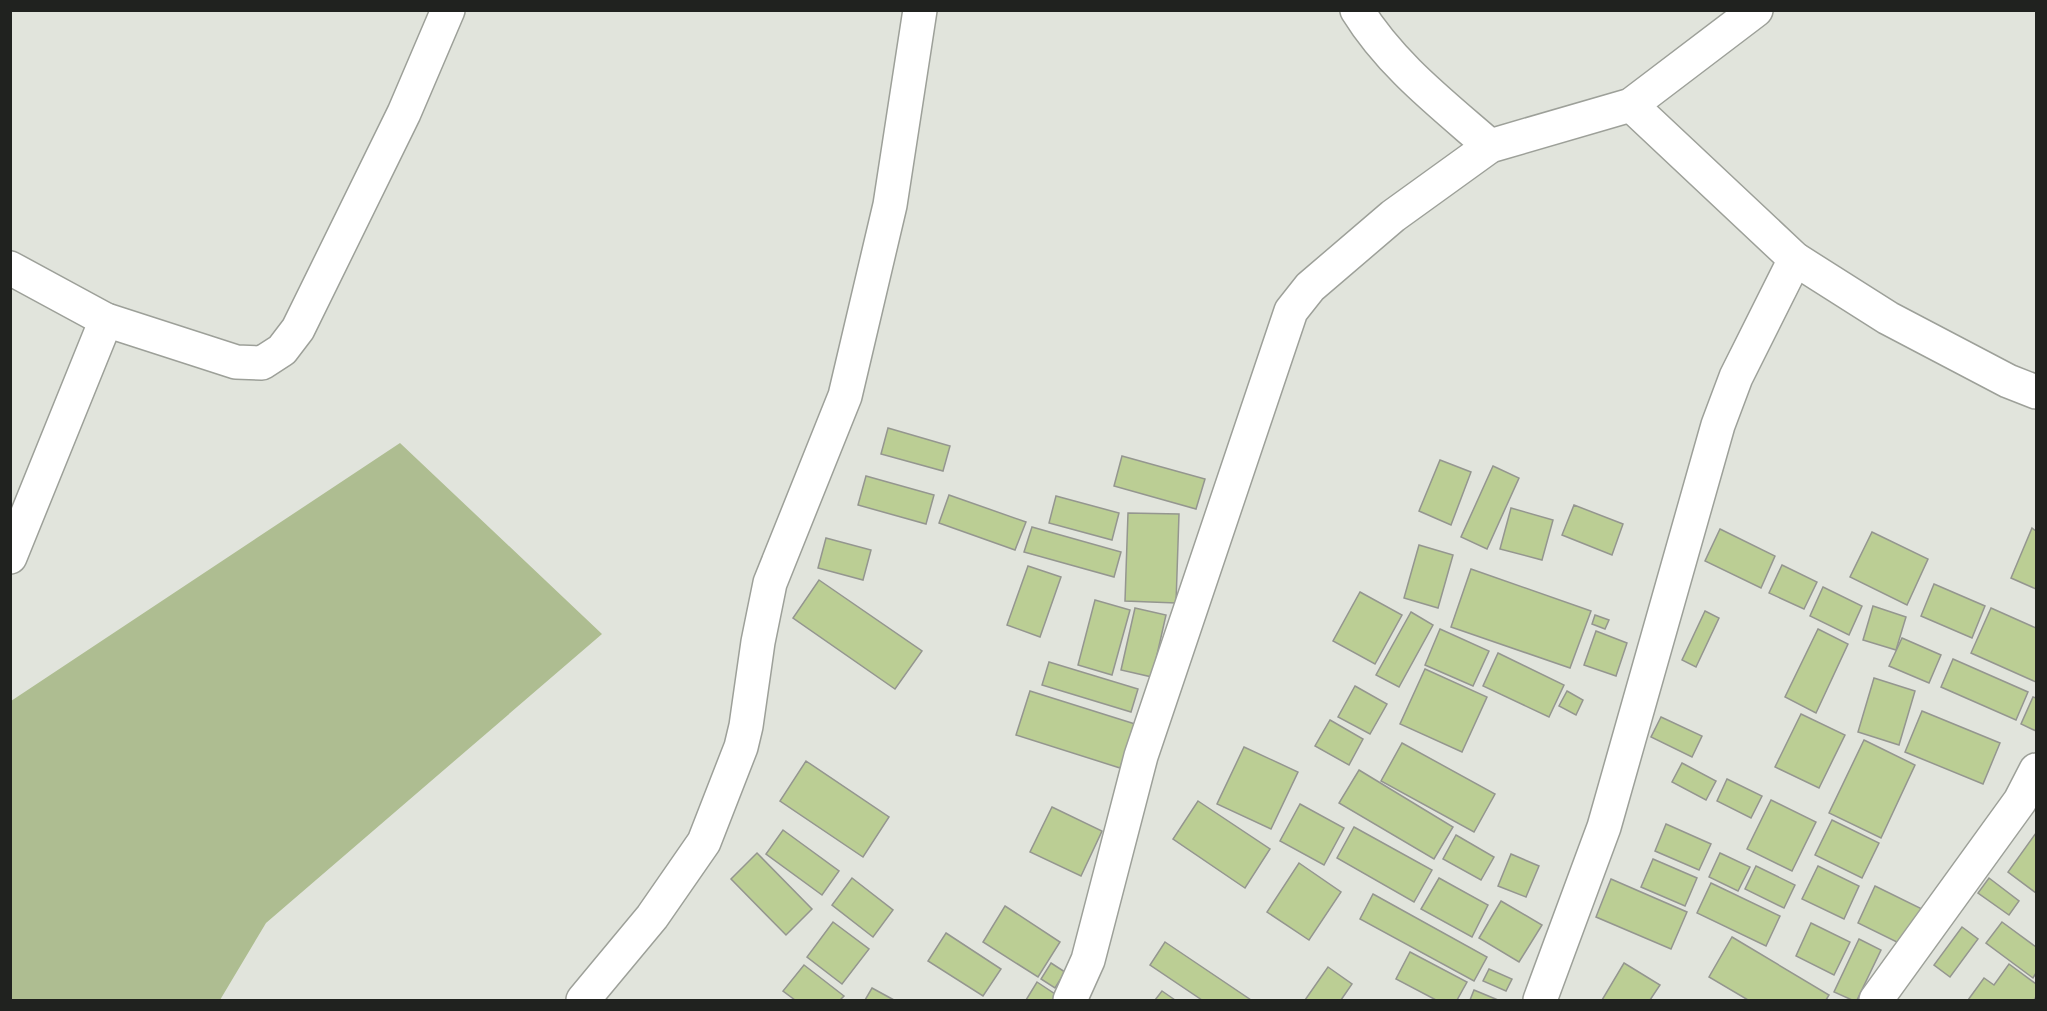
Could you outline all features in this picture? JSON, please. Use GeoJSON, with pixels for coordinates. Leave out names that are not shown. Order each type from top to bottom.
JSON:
{"type":"FeatureCollection","features":[{"type":"Feature","properties":{"kind":"street"},"geometry":{"type":"LineString","coordinates":[[10,268],[106,320],[236,362],[262,363],[282,350],[298,329],[404,113],[448,10]]}},
{"type":"Feature","properties":{"kind":"street"},"geometry":{"type":"LineString","coordinates":[[583,1000],[652,917],[704,842],[741,747],[770,583],[848,384],[888,214],[920,10]]}},
{"type":"Feature","properties":{"kind":"street"},"geometry":{"type":"LineString","coordinates":[[1357,10],[1402,69],[1490,146]]}},
{"type":"Feature","properties":{"kind":"street"},"geometry":{"type":"LineString","coordinates":[[1070,1000],[1088,960],[1141,756],[1290,311],[1310,287],[1393,216],[1490,146],[1630,105],[1756,10]]}},
{"type":"Feature","properties":{"kind":"street"},"geometry":{"type":"LineString","coordinates":[[1630,105],[1795,259],[1888,318],[2007,381],[2037,392]]}},
{"type":"Feature","properties":{"kind":"street"},"geometry":{"type":"LineString","coordinates":[[1540,1000],[1604,828],[1718,425],[1737,377],[1795,259]]}},
{"type":"Feature","properties":{"kind":"street"},"geometry":{"type":"LineString","coordinates":[[10,557],[106,320]]}},
{"type":"Feature","properties":{"kind":"street"},"geometry":{"type":"LineString","coordinates":[[1876,1000],[2020,801],[2037,770]]}},
{"type":"Feature","properties":{"kind":"green space"},"geometry":{"type":"Polygon","coordinates":[[[400,443],[602,634],[266,923],[220,1000],[11,1000],[11,701],[400,443]]]}},
{"type":"Feature","properties":{"kind":"building"},"geometry":{"type":"Polygon","coordinates":[[[888,428],[950,446],[943,471],[881,454],[888,428]]]}},
{"type":"Feature","properties":{"kind":"building"},"geometry":{"type":"Polygon","coordinates":[[[1122,456],[1205,479],[1196,509],[1114,486],[1122,456]]]}},
{"type":"Feature","properties":{"kind":"building"},"geometry":{"type":"Polygon","coordinates":[[[1440,460],[1471,472],[1451,525],[1419,511],[1440,460]]]}},
{"type":"Feature","properties":{"kind":"building"},"geometry":{"type":"Polygon","coordinates":[[[1493,466],[1519,478],[1487,549],[1461,537],[1493,466]]]}},
{"type":"Feature","properties":{"kind":"building"},"geometry":{"type":"Polygon","coordinates":[[[866,476],[934,495],[926,524],[858,505],[866,476]]]}},
{"type":"Feature","properties":{"kind":"building"},"geometry":{"type":"Polygon","coordinates":[[[949,495],[1026,522],[1015,550],[939,523],[949,495]]]}},
{"type":"Feature","properties":{"kind":"building"},"geometry":{"type":"Polygon","coordinates":[[[1056,496],[1119,513],[1112,540],[1049,523],[1056,496]]]}},
{"type":"Feature","properties":{"kind":"building"},"geometry":{"type":"Polygon","coordinates":[[[1574,505],[1623,524],[1612,555],[1562,535],[1574,505]]]}},
{"type":"Feature","properties":{"kind":"building"},"geometry":{"type":"Polygon","coordinates":[[[1511,508],[1553,520],[1542,560],[1500,549],[1511,508]]]}},
{"type":"Feature","properties":{"kind":"building"},"geometry":{"type":"Polygon","coordinates":[[[1128,513],[1179,514],[1176,603],[1125,601],[1128,513]]]}},
{"type":"Feature","properties":{"kind":"building"},"geometry":{"type":"Polygon","coordinates":[[[1032,527],[1121,552],[1114,577],[1024,552],[1032,527]]]}},
{"type":"Feature","properties":{"kind":"building"},"geometry":{"type":"Polygon","coordinates":[[[2032,528],[2036,531],[2036,589],[2011,578],[2032,528]]]}},
{"type":"Feature","properties":{"kind":"building"},"geometry":{"type":"Polygon","coordinates":[[[1720,529],[1775,556],[1761,588],[1705,561],[1720,529]]]}},
{"type":"Feature","properties":{"kind":"building"},"geometry":{"type":"Polygon","coordinates":[[[1872,532],[1928,559],[1907,605],[1850,577],[1872,532]]]}},
{"type":"Feature","properties":{"kind":"building"},"geometry":{"type":"Polygon","coordinates":[[[826,538],[871,550],[863,580],[818,568],[826,538]]]}},
{"type":"Feature","properties":{"kind":"building"},"geometry":{"type":"Polygon","coordinates":[[[1419,545],[1453,555],[1438,608],[1404,598],[1419,545]]]}},
{"type":"Feature","properties":{"kind":"building"},"geometry":{"type":"Polygon","coordinates":[[[1782,565],[1817,582],[1804,609],[1769,593],[1782,565]]]}},
{"type":"Feature","properties":{"kind":"building"},"geometry":{"type":"Polygon","coordinates":[[[1028,566],[1061,577],[1040,637],[1007,625],[1028,566]]]}},
{"type":"Feature","properties":{"kind":"building"},"geometry":{"type":"Polygon","coordinates":[[[1471,569],[1591,611],[1570,668],[1451,627],[1471,569]]]}},
{"type":"Feature","properties":{"kind":"building"},"geometry":{"type":"Polygon","coordinates":[[[819,580],[922,651],[895,689],[793,618],[819,580]]]}},
{"type":"Feature","properties":{"kind":"building"},"geometry":{"type":"Polygon","coordinates":[[[1934,584],[1985,606],[1972,638],[1921,616],[1934,584]]]}},
{"type":"Feature","properties":{"kind":"building"},"geometry":{"type":"Polygon","coordinates":[[[1823,587],[1862,606],[1849,635],[1810,616],[1823,587]]]}},
{"type":"Feature","properties":{"kind":"building"},"geometry":{"type":"Polygon","coordinates":[[[1360,592],[1402,615],[1375,664],[1333,641],[1360,592]]]}},
{"type":"Feature","properties":{"kind":"building"},"geometry":{"type":"Polygon","coordinates":[[[1095,600],[1130,610],[1112,675],[1078,665],[1095,600]]]}},
{"type":"Feature","properties":{"kind":"building"},"geometry":{"type":"Polygon","coordinates":[[[1873,606],[1906,617],[1896,650],[1863,640],[1873,606]]]}},
{"type":"Feature","properties":{"kind":"building"},"geometry":{"type":"Polygon","coordinates":[[[1135,608],[1166,615],[1152,677],[1121,670],[1135,608]]]}},
{"type":"Feature","properties":{"kind":"building"},"geometry":{"type":"Polygon","coordinates":[[[1991,608],[2036,628],[2036,682],[1971,653],[1991,608]]]}},
{"type":"Feature","properties":{"kind":"building"},"geometry":{"type":"Polygon","coordinates":[[[1705,611],[1719,618],[1696,667],[1682,660],[1705,611]]]}},
{"type":"Feature","properties":{"kind":"building"},"geometry":{"type":"Polygon","coordinates":[[[1411,612],[1433,625],[1399,687],[1376,675],[1411,612]]]}},
{"type":"Feature","properties":{"kind":"building"},"geometry":{"type":"Polygon","coordinates":[[[1595,615],[1609,620],[1605,629],[1592,624],[1595,615]]]}},
{"type":"Feature","properties":{"kind":"building"},"geometry":{"type":"Polygon","coordinates":[[[1440,629],[1489,651],[1473,686],[1425,665],[1440,629]]]}},
{"type":"Feature","properties":{"kind":"building"},"geometry":{"type":"Polygon","coordinates":[[[1818,629],[1848,644],[1816,713],[1785,697],[1818,629]]]}},
{"type":"Feature","properties":{"kind":"building"},"geometry":{"type":"Polygon","coordinates":[[[1596,631],[1627,643],[1616,676],[1584,665],[1596,631]]]}},
{"type":"Feature","properties":{"kind":"building"},"geometry":{"type":"Polygon","coordinates":[[[1902,638],[1941,655],[1929,683],[1889,666],[1902,638]]]}},
{"type":"Feature","properties":{"kind":"building"},"geometry":{"type":"Polygon","coordinates":[[[1498,653],[1564,685],[1549,717],[1483,686],[1498,653]]]}},
{"type":"Feature","properties":{"kind":"building"},"geometry":{"type":"Polygon","coordinates":[[[1953,659],[2028,692],[2016,720],[1941,687],[1953,659]]]}},
{"type":"Feature","properties":{"kind":"building"},"geometry":{"type":"Polygon","coordinates":[[[1049,662],[1138,689],[1131,712],[1042,685],[1049,662]]]}},
{"type":"Feature","properties":{"kind":"building"},"geometry":{"type":"Polygon","coordinates":[[[1425,669],[1487,697],[1462,752],[1400,724],[1425,669]]]}},
{"type":"Feature","properties":{"kind":"building"},"geometry":{"type":"Polygon","coordinates":[[[1874,678],[1915,691],[1899,745],[1858,732],[1874,678]]]}},
{"type":"Feature","properties":{"kind":"building"},"geometry":{"type":"Polygon","coordinates":[[[1355,686],[1387,704],[1370,734],[1338,717],[1355,686]]]}},
{"type":"Feature","properties":{"kind":"building"},"geometry":{"type":"Polygon","coordinates":[[[1030,691],[1135,724],[1120,768],[1016,735],[1030,691]]]}},
{"type":"Feature","properties":{"kind":"building"},"geometry":{"type":"Polygon","coordinates":[[[1567,691],[1583,700],[1576,715],[1559,706],[1567,691]]]}},
{"type":"Feature","properties":{"kind":"building"},"geometry":{"type":"Polygon","coordinates":[[[2033,697],[2036,698],[2036,731],[2021,724],[2033,697]]]}},
{"type":"Feature","properties":{"kind":"building"},"geometry":{"type":"Polygon","coordinates":[[[1922,711],[2000,743],[1983,784],[1905,752],[1922,711]]]}},
{"type":"Feature","properties":{"kind":"building"},"geometry":{"type":"Polygon","coordinates":[[[1801,714],[1845,735],[1819,788],[1775,767],[1801,714]]]}},
{"type":"Feature","properties":{"kind":"building"},"geometry":{"type":"Polygon","coordinates":[[[1661,717],[1702,736],[1692,757],[1651,737],[1661,717]]]}},
{"type":"Feature","properties":{"kind":"building"},"geometry":{"type":"Polygon","coordinates":[[[1330,720],[1363,739],[1349,765],[1315,746],[1330,720]]]}},
{"type":"Feature","properties":{"kind":"building"},"geometry":{"type":"Polygon","coordinates":[[[1864,740],[1915,765],[1881,838],[1829,813],[1864,740]]]}},
{"type":"Feature","properties":{"kind":"building"},"geometry":{"type":"Polygon","coordinates":[[[1402,743],[1495,794],[1474,832],[1381,781],[1402,743]]]}},
{"type":"Feature","properties":{"kind":"building"},"geometry":{"type":"Polygon","coordinates":[[[1244,747],[1298,772],[1271,829],[1217,804],[1244,747]]]}},
{"type":"Feature","properties":{"kind":"building"},"geometry":{"type":"Polygon","coordinates":[[[806,761],[889,817],[863,857],[780,801],[806,761]]]}},
{"type":"Feature","properties":{"kind":"building"},"geometry":{"type":"Polygon","coordinates":[[[1682,763],[1716,781],[1706,800],[1672,782],[1682,763]]]}},
{"type":"Feature","properties":{"kind":"building"},"geometry":{"type":"Polygon","coordinates":[[[1359,770],[1453,827],[1434,859],[1339,803],[1359,770]]]}},
{"type":"Feature","properties":{"kind":"building"},"geometry":{"type":"Polygon","coordinates":[[[1727,779],[1762,796],[1751,818],[1717,801],[1727,779]]]}},
{"type":"Feature","properties":{"kind":"building"},"geometry":{"type":"Polygon","coordinates":[[[1771,800],[1816,822],[1792,871],[1747,849],[1771,800]]]}},
{"type":"Feature","properties":{"kind":"building"},"geometry":{"type":"Polygon","coordinates":[[[1198,801],[1270,849],[1245,888],[1173,839],[1198,801]]]}},
{"type":"Feature","properties":{"kind":"building"},"geometry":{"type":"Polygon","coordinates":[[[1300,804],[1344,828],[1324,865],[1280,841],[1300,804]]]}},
{"type":"Feature","properties":{"kind":"building"},"geometry":{"type":"Polygon","coordinates":[[[1052,807],[1102,831],[1081,876],[1030,852],[1052,807]]]}},
{"type":"Feature","properties":{"kind":"building"},"geometry":{"type":"Polygon","coordinates":[[[1832,820],[1879,843],[1862,878],[1815,855],[1832,820]]]}},
{"type":"Feature","properties":{"kind":"building"},"geometry":{"type":"Polygon","coordinates":[[[1666,824],[1711,844],[1699,870],[1655,851],[1666,824]]]}},
{"type":"Feature","properties":{"kind":"building"},"geometry":{"type":"Polygon","coordinates":[[[1354,827],[1432,870],[1414,902],[1337,858],[1354,827]]]}},
{"type":"Feature","properties":{"kind":"building"},"geometry":{"type":"Polygon","coordinates":[[[783,830],[839,871],[822,895],[766,854],[783,830]]]}},
{"type":"Feature","properties":{"kind":"building"},"geometry":{"type":"Polygon","coordinates":[[[2036,833],[2036,893],[2008,872],[2036,833]]]}},
{"type":"Feature","properties":{"kind":"building"},"geometry":{"type":"Polygon","coordinates":[[[1456,835],[1494,857],[1481,880],[1443,859],[1456,835]]]}},
{"type":"Feature","properties":{"kind":"building"},"geometry":{"type":"Polygon","coordinates":[[[757,853],[812,909],[786,935],[731,879],[757,853]]]}},
{"type":"Feature","properties":{"kind":"building"},"geometry":{"type":"Polygon","coordinates":[[[1720,853],[1750,867],[1738,891],[1709,877],[1720,853]]]}},
{"type":"Feature","properties":{"kind":"building"},"geometry":{"type":"Polygon","coordinates":[[[1511,854],[1539,866],[1526,897],[1498,886],[1511,854]]]}},
{"type":"Feature","properties":{"kind":"building"},"geometry":{"type":"Polygon","coordinates":[[[1653,859],[1697,878],[1685,906],[1641,887],[1653,859]]]}},
{"type":"Feature","properties":{"kind":"building"},"geometry":{"type":"Polygon","coordinates":[[[1299,863],[1341,892],[1309,940],[1267,912],[1299,863]]]}},
{"type":"Feature","properties":{"kind":"building"},"geometry":{"type":"Polygon","coordinates":[[[1756,866],[1795,885],[1784,908],[1745,889],[1756,866]]]}},
{"type":"Feature","properties":{"kind":"building"},"geometry":{"type":"Polygon","coordinates":[[[1818,866],[1859,886],[1844,919],[1802,899],[1818,866]]]}},
{"type":"Feature","properties":{"kind":"building"},"geometry":{"type":"Polygon","coordinates":[[[852,878],[893,910],[873,937],[832,905],[852,878]]]}},
{"type":"Feature","properties":{"kind":"building"},"geometry":{"type":"Polygon","coordinates":[[[1439,878],[1488,905],[1472,937],[1421,909],[1439,878]]]}},
{"type":"Feature","properties":{"kind":"building"},"geometry":{"type":"Polygon","coordinates":[[[1989,878],[2019,901],[2009,915],[1978,893],[1989,878]]]}},
{"type":"Feature","properties":{"kind":"building"},"geometry":{"type":"Polygon","coordinates":[[[1611,879],[1687,912],[1671,949],[1596,917],[1611,879]]]}},
{"type":"Feature","properties":{"kind":"building"},"geometry":{"type":"Polygon","coordinates":[[[1711,883],[1780,916],[1766,946],[1697,913],[1711,883]]]}},
{"type":"Feature","properties":{"kind":"building"},"geometry":{"type":"Polygon","coordinates":[[[1875,886],[1924,910],[1907,947],[1858,923],[1875,886]]]}},
{"type":"Feature","properties":{"kind":"building"},"geometry":{"type":"Polygon","coordinates":[[[1373,894],[1487,957],[1474,981],[1360,919],[1373,894]]]}},
{"type":"Feature","properties":{"kind":"building"},"geometry":{"type":"Polygon","coordinates":[[[1501,901],[1542,925],[1519,962],[1479,938],[1501,901]]]}},
{"type":"Feature","properties":{"kind":"building"},"geometry":{"type":"Polygon","coordinates":[[[1005,906],[1060,942],[1038,977],[983,942],[1005,906]]]}},
{"type":"Feature","properties":{"kind":"building"},"geometry":{"type":"Polygon","coordinates":[[[833,922],[869,949],[842,984],[807,957],[833,922]]]}},
{"type":"Feature","properties":{"kind":"building"},"geometry":{"type":"Polygon","coordinates":[[[2002,922],[2036,947],[2036,973],[2033,978],[1986,943],[2002,922]]]}},
{"type":"Feature","properties":{"kind":"building"},"geometry":{"type":"Polygon","coordinates":[[[1811,923],[1850,942],[1834,975],[1796,956],[1811,923]]]}},
{"type":"Feature","properties":{"kind":"building"},"geometry":{"type":"Polygon","coordinates":[[[1962,927],[1978,939],[1950,977],[1934,965],[1962,927]]]}},
{"type":"Feature","properties":{"kind":"building"},"geometry":{"type":"Polygon","coordinates":[[[946,933],[1001,969],[983,996],[928,961],[946,933]]]}},
{"type":"Feature","properties":{"kind":"building"},"geometry":{"type":"Polygon","coordinates":[[[1732,937],[1829,995],[1826,1000],[1748,1000],[1709,977],[1732,937]]]}},
{"type":"Feature","properties":{"kind":"building"},"geometry":{"type":"Polygon","coordinates":[[[1859,939],[1881,950],[1857,1000],[1852,1000],[1834,992],[1859,939]]]}},
{"type":"Feature","properties":{"kind":"building"},"geometry":{"type":"Polygon","coordinates":[[[1165,942],[1251,1000],[1202,1000],[1150,965],[1165,942]]]}},
{"type":"Feature","properties":{"kind":"building"},"geometry":{"type":"Polygon","coordinates":[[[1410,952],[1467,982],[1457,1000],[1436,1000],[1396,979],[1410,952]]]}},
{"type":"Feature","properties":{"kind":"building"},"geometry":{"type":"Polygon","coordinates":[[[1051,963],[1065,972],[1055,988],[1041,979],[1051,963]]]}},
{"type":"Feature","properties":{"kind":"building"},"geometry":{"type":"Polygon","coordinates":[[[1624,963],[1660,985],[1650,1000],[1602,1000],[1624,963]]]}},
{"type":"Feature","properties":{"kind":"building"},"geometry":{"type":"Polygon","coordinates":[[[2009,964],[2036,984],[2034,1000],[1968,1000],[1984,978],[1994,985],[2009,964]]]}},
{"type":"Feature","properties":{"kind":"building"},"geometry":{"type":"Polygon","coordinates":[[[804,965],[844,996],[840,1000],[795,1000],[783,991],[804,965]]]}},
{"type":"Feature","properties":{"kind":"building"},"geometry":{"type":"Polygon","coordinates":[[[1328,967],[1352,984],[1341,1000],[1305,1000],[1328,967]]]}},
{"type":"Feature","properties":{"kind":"building"},"geometry":{"type":"Polygon","coordinates":[[[1489,969],[1512,979],[1506,991],[1483,981],[1489,969]]]}},
{"type":"Feature","properties":{"kind":"building"},"geometry":{"type":"Polygon","coordinates":[[[1037,982],[1058,996],[1055,1000],[1026,1000],[1037,982]]]}},
{"type":"Feature","properties":{"kind":"building"},"geometry":{"type":"Polygon","coordinates":[[[872,988],[894,1000],[865,1000],[872,988]]]}},
{"type":"Feature","properties":{"kind":"building"},"geometry":{"type":"Polygon","coordinates":[[[1474,990],[1498,1000],[1470,1000],[1474,990]]]}},
{"type":"Feature","properties":{"kind":"building"},"geometry":{"type":"Polygon","coordinates":[[[1162,991],[1175,1000],[1155,1000],[1162,991]]]}}]}
